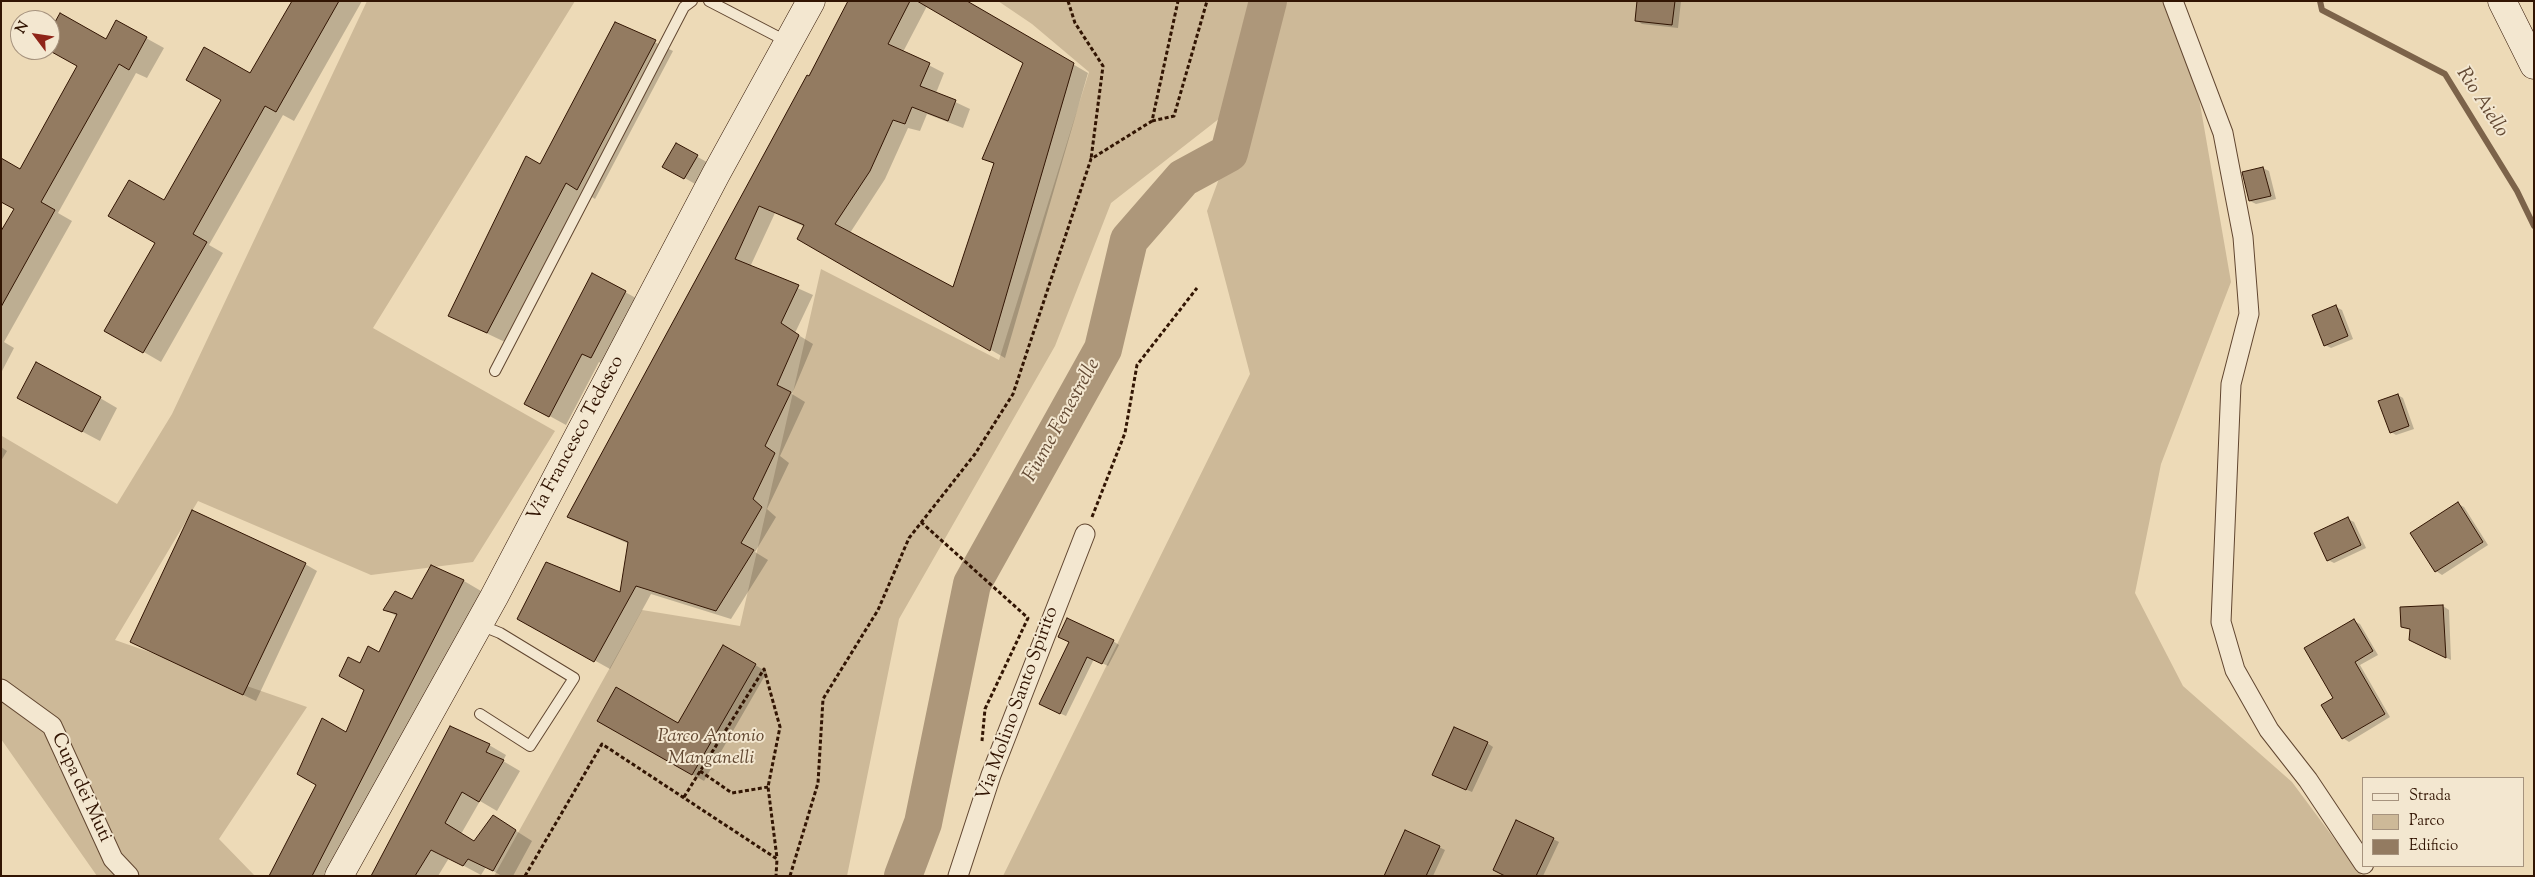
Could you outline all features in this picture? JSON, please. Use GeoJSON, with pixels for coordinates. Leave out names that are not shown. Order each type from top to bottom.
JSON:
{"type":"FeatureCollection","features":[{"type":"Feature","properties":{"kind":"street","name":"Via Francesco Tedesco"},"geometry":{"type":"LineString","coordinates":[[339,876],[479,624],[716,174],[811,1]]}},
{"type":"Feature","properties":{"kind":"street"},"geometry":{"type":"LineString","coordinates":[[2173,1],[2223,133],[2245,256],[2249,314],[2232,384],[2220,622],[2235,670],[2269,730],[2308,780],[2362,862]]}},
{"type":"Feature","properties":{"kind":"street"},"geometry":{"type":"LineString","coordinates":[[2502,1],[2534,65]]}},
{"type":"Feature","properties":{"kind":"street","name":"Via Molino Santo Spirito"},"geometry":{"type":"LineString","coordinates":[[958,876],[991,775],[1085,534]]}},
{"type":"Feature","properties":{"kind":"street","name":"Cupa dei Muti"},"geometry":{"type":"LineString","coordinates":[[1,689],[52,726],[113,859],[129,876]]}},
{"type":"Feature","properties":{"kind":"lane"},"geometry":{"type":"LineString","coordinates":[[495,372],[684,7],[692,1]]}},
{"type":"Feature","properties":{"kind":"lane"},"geometry":{"type":"LineString","coordinates":[[709,1],[790,42]]}},
{"type":"Feature","properties":{"kind":"lane"},"geometry":{"type":"LineString","coordinates":[[479,624],[500,633],[574,678],[530,746],[480,714]]}},
{"type":"Feature","properties":{"kind":"path"},"geometry":{"type":"LineString","coordinates":[[790,876],[818,783],[823,699],[878,610],[908,538],[975,454],[1013,394],[1091,160],[1103,66],[1075,23],[1068,1]]}},
{"type":"Feature","properties":{"kind":"path"},"geometry":{"type":"LineString","coordinates":[[1152,121],[1178,1]]}},
{"type":"Feature","properties":{"kind":"path"},"geometry":{"type":"LineString","coordinates":[[1091,160],[1152,121],[1174,116],[1207,1]]}},
{"type":"Feature","properties":{"kind":"path"},"geometry":{"type":"LineString","coordinates":[[1085,534],[1125,433],[1137,365],[1197,288]]}},
{"type":"Feature","properties":{"kind":"path"},"geometry":{"type":"LineString","coordinates":[[921,522],[1028,618],[984,709],[982,746],[991,775]]}},
{"type":"Feature","properties":{"kind":"path"},"geometry":{"type":"LineString","coordinates":[[684,797],[764,669],[780,727],[768,787],[777,858],[776,876]]}},
{"type":"Feature","properties":{"kind":"path"},"geometry":{"type":"LineString","coordinates":[[525,876],[602,744],[777,858]]}},
{"type":"Feature","properties":{"kind":"path"},"geometry":{"type":"LineString","coordinates":[[700,771],[732,793],[768,787]]}},
{"type":"Feature","properties":{"kind":"green space"},"geometry":{"type":"Polygon","coordinates":[[[367,1],[575,1],[373,328],[555,431],[473,562],[371,575],[198,501],[115,640],[307,707],[219,839],[255,876],[97,876],[1,739],[1,438],[2,436],[117,504],[172,414],[367,1]]]}},
{"type":"Feature","properties":{"kind":"green space","name":"Parco Antonio Manganelli"},"geometry":{"type":"Polygon","coordinates":[[[998,1],[1249,1],[1220,118],[1111,203],[1055,346],[899,619],[847,876],[494,876],[642,610],[740,626],[821,269],[999,360],[1089,72],[1032,24],[998,1]]]}},
{"type":"Feature","properties":{"kind":"green space"},"geometry":{"type":"Polygon","coordinates":[[[1285,1],[2165,1],[2199,98],[2231,282],[2161,464],[2135,593],[2183,686],[2292,782],[2362,876],[1003,876],[1250,374],[1207,211],[1285,1]]]}},
{"type":"Feature","properties":{"kind":"building"},"geometry":{"type":"Polygon","coordinates":[[[292,1],[339,1],[276,112],[265,106],[193,234],[207,242],[143,353],[104,331],[155,243],[108,216],[129,180],[164,200],[221,100],[186,80],[204,47],[250,73],[292,1]]]}},
{"type":"Feature","properties":{"kind":"building"},"geometry":{"type":"Polygon","coordinates":[[[848,1],[910,1],[888,44],[930,63],[920,86],[956,100],[948,121],[912,107],[905,124],[893,120],[870,171],[835,224],[953,287],[994,163],[982,159],[1023,63],[917,1],[967,1],[1074,63],[990,351],[797,239],[804,225],[759,206],[735,259],[799,285],[781,323],[799,335],[777,385],[791,392],[765,446],[775,453],[753,499],[762,507],[741,543],[754,550],[716,611],[636,586],[594,662],[517,619],[546,562],[620,592],[628,542],[567,517],[807,75],[809,76],[848,1]]]}},
{"type":"Feature","properties":{"kind":"building"},"geometry":{"type":"Polygon","coordinates":[[[1637,1],[1675,1],[1672,25],[1635,21],[1637,1]]]}},
{"type":"Feature","properties":{"kind":"building"},"geometry":{"type":"Polygon","coordinates":[[[60,13],[106,39],[116,20],[147,37],[129,70],[119,64],[41,202],[55,210],[1,307],[1,231],[14,209],[1,202],[1,158],[20,169],[77,66],[60,57],[60,13]]]}},
{"type":"Feature","properties":{"kind":"building"},"geometry":{"type":"Polygon","coordinates":[[[615,22],[656,40],[577,190],[566,183],[487,333],[448,316],[526,156],[540,164],[615,22]]]}},
{"type":"Feature","properties":{"kind":"building"},"geometry":{"type":"Polygon","coordinates":[[[676,143],[698,155],[684,179],[662,167],[676,143]]]}},
{"type":"Feature","properties":{"kind":"building"},"geometry":{"type":"Polygon","coordinates":[[[2263,167],[2271,196],[2249,201],[2242,172],[2263,167]]]}},
{"type":"Feature","properties":{"kind":"building"},"geometry":{"type":"Polygon","coordinates":[[[592,273],[626,291],[591,358],[582,354],[549,417],[524,404],[592,273]]]}},
{"type":"Feature","properties":{"kind":"building"},"geometry":{"type":"Polygon","coordinates":[[[2336,305],[2348,336],[2324,346],[2312,315],[2336,305]]]}},
{"type":"Feature","properties":{"kind":"building"},"geometry":{"type":"Polygon","coordinates":[[[36,362],[101,397],[82,432],[17,398],[36,362]]]}},
{"type":"Feature","properties":{"kind":"building"},"geometry":{"type":"Polygon","coordinates":[[[2398,394],[2409,426],[2390,433],[2378,401],[2398,394]]]}},
{"type":"Feature","properties":{"kind":"building"},"geometry":{"type":"Polygon","coordinates":[[[2458,502],[2483,542],[2435,572],[2410,533],[2458,502]]]}},
{"type":"Feature","properties":{"kind":"building"},"geometry":{"type":"Polygon","coordinates":[[[192,510],[306,563],[243,695],[130,642],[192,510]]]}},
{"type":"Feature","properties":{"kind":"building"},"geometry":{"type":"Polygon","coordinates":[[[2348,517],[2361,545],[2327,561],[2314,533],[2348,517]]]}},
{"type":"Feature","properties":{"kind":"building"},"geometry":{"type":"Polygon","coordinates":[[[431,565],[464,580],[312,876],[269,876],[316,785],[297,774],[322,718],[346,732],[364,690],[339,676],[348,657],[360,663],[368,646],[379,652],[397,614],[383,610],[395,591],[412,599],[431,565]]]}},
{"type":"Feature","properties":{"kind":"building"},"geometry":{"type":"Polygon","coordinates":[[[2443,605],[2446,658],[2409,640],[2410,629],[2401,627],[2400,607],[2443,605]]]}},
{"type":"Feature","properties":{"kind":"building"},"geometry":{"type":"Polygon","coordinates":[[[1067,618],[1114,640],[1102,664],[1087,657],[1060,714],[1039,704],[1069,642],[1058,637],[1067,618]]]}},
{"type":"Feature","properties":{"kind":"building"},"geometry":{"type":"Polygon","coordinates":[[[2354,619],[2373,651],[2355,662],[2385,714],[2342,739],[2321,705],[2333,698],[2304,648],[2354,619]]]}},
{"type":"Feature","properties":{"kind":"building"},"geometry":{"type":"Polygon","coordinates":[[[723,645],[756,664],[692,775],[597,721],[616,687],[678,723],[723,645]]]}},
{"type":"Feature","properties":{"kind":"building"},"geometry":{"type":"Polygon","coordinates":[[[450,726],[490,744],[486,752],[504,760],[479,802],[462,792],[445,823],[474,841],[493,815],[516,830],[493,871],[468,859],[463,866],[431,850],[415,876],[371,876],[450,726]]]}},
{"type":"Feature","properties":{"kind":"building"},"geometry":{"type":"Polygon","coordinates":[[[1454,727],[1488,742],[1466,790],[1432,775],[1454,727]]]}},
{"type":"Feature","properties":{"kind":"building"},"geometry":{"type":"Polygon","coordinates":[[[1516,820],[1554,838],[1536,876],[1505,876],[1493,870],[1516,820]]]}},
{"type":"Feature","properties":{"kind":"building"},"geometry":{"type":"Polygon","coordinates":[[[1405,830],[1440,846],[1426,876],[1384,876],[1405,830]]]}},
{"type":"Feature","properties":{"kind":"waterway","name":"Fiume Fenestrelle"},"geometry":{"type":"LineString","coordinates":[[903,876],[923,823],[972,584],[1103,349],[1129,240],[1183,178],[1229,153],[1268,1]]}},
{"type":"Feature","properties":{"kind":"waterway","name":"Rio Aiello"},"geometry":{"type":"LineString","coordinates":[[2320,1],[2322,10],[2445,74],[2517,191],[2534,226]]}}]}
